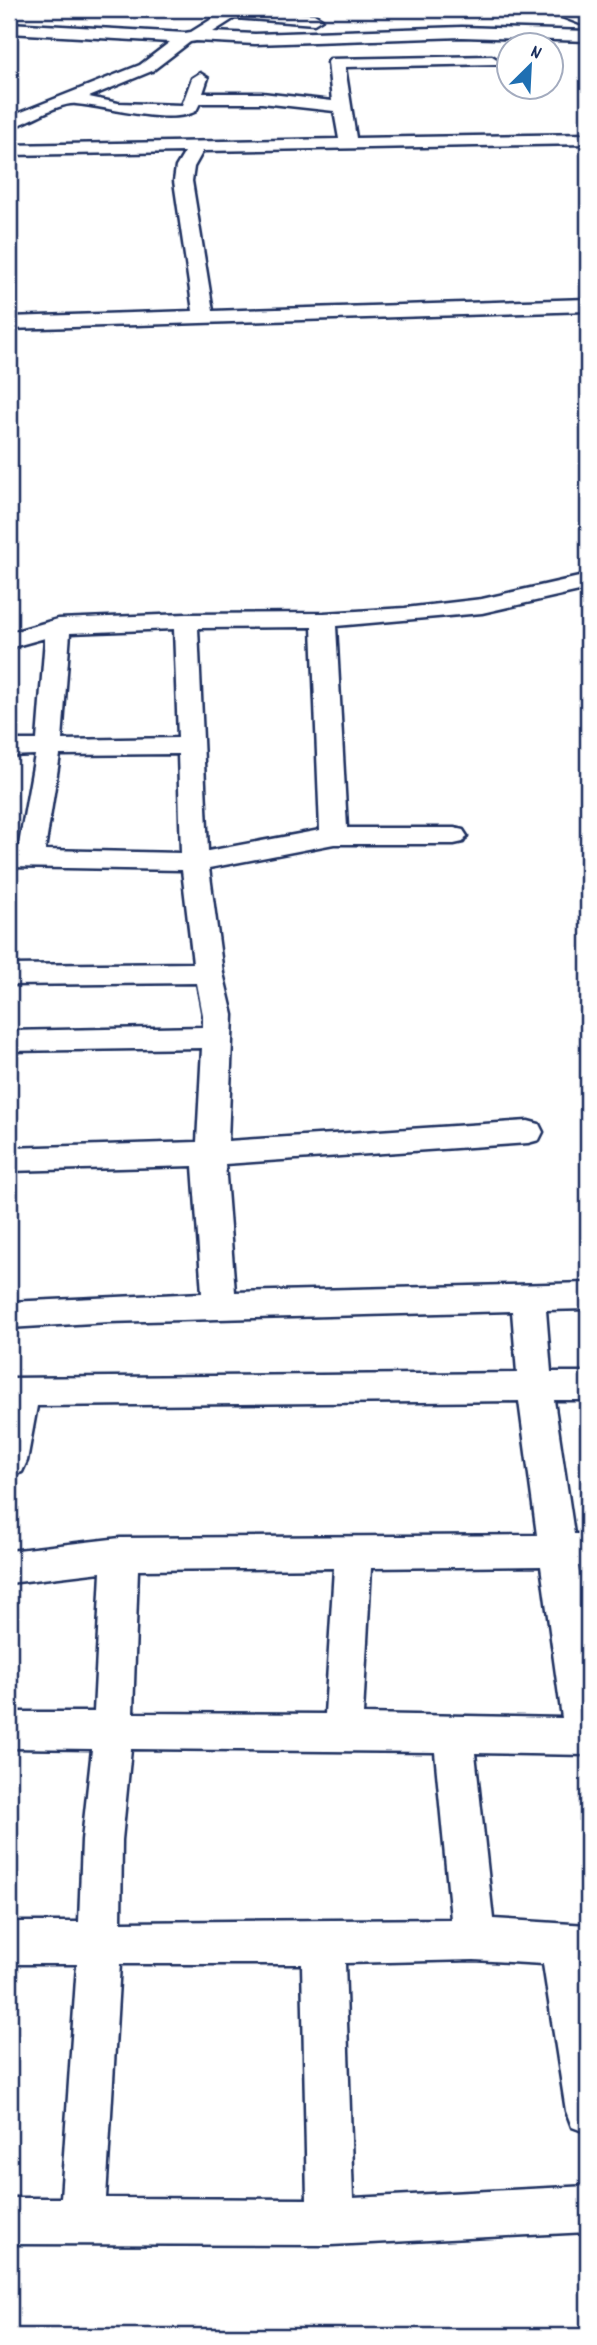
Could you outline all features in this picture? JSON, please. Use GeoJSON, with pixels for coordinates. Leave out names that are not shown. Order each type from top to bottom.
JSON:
{"type":"FeatureCollection","features":[{"type":"Feature","properties":{"kind":"street"},"geometry":{"type":"LineString","coordinates":[[554,9],[588,22]]}},
{"type":"Feature","properties":{"kind":"street"},"geometry":{"type":"LineString","coordinates":[[9,123],[138,71],[235,11],[588,36]]}},
{"type":"Feature","properties":{"kind":"street"},"geometry":{"type":"LineString","coordinates":[[9,28],[255,39],[417,25]]}},
{"type":"Feature","properties":{"kind":"street"},"geometry":{"type":"LineString","coordinates":[[349,143],[336,62],[492,61]]}},
{"type":"Feature","properties":{"kind":"street"},"geometry":{"type":"LineString","coordinates":[[138,71],[163,74]]}},
{"type":"Feature","properties":{"kind":"street"},"geometry":{"type":"LineString","coordinates":[[72,98],[118,108],[185,110],[190,107],[194,98],[194,78],[219,80]]}},
{"type":"Feature","properties":{"kind":"street"},"geometry":{"type":"LineString","coordinates":[[194,98],[262,98],[342,107]]}},
{"type":"Feature","properties":{"kind":"street"},"geometry":{"type":"LineString","coordinates":[[9,150],[588,139]]}},
{"type":"Feature","properties":{"kind":"street"},"geometry":{"type":"LineString","coordinates":[[197,146],[185,167],[183,181],[204,317]]}},
{"type":"Feature","properties":{"kind":"street"},"geometry":{"type":"LineString","coordinates":[[9,323],[588,305]]}},
{"type":"Feature","properties":{"kind":"street"},"geometry":{"type":"LineString","coordinates":[[9,641],[58,626],[186,621],[324,620],[405,615],[482,606],[588,582]]}},
{"type":"Feature","properties":{"kind":"street"},"geometry":{"type":"LineString","coordinates":[[324,620],[334,836]]}},
{"type":"Feature","properties":{"kind":"street"},"geometry":{"type":"LineString","coordinates":[[186,621],[188,746],[195,862],[209,973],[218,1015],[212,1152],[208,1168],[220,1306]]}},
{"type":"Feature","properties":{"kind":"street"},"geometry":{"type":"LineString","coordinates":[[58,626],[48,747],[19,858],[195,862],[334,836],[454,836]]}},
{"type":"Feature","properties":{"kind":"street"},"geometry":{"type":"LineString","coordinates":[[9,748],[188,746]]}},
{"type":"Feature","properties":{"kind":"street"},"geometry":{"type":"LineString","coordinates":[[9,975],[209,973]]}},
{"type":"Feature","properties":{"kind":"street"},"geometry":{"type":"LineString","coordinates":[[9,1041],[217,1037]]}},
{"type":"Feature","properties":{"kind":"street"},"geometry":{"type":"LineString","coordinates":[[9,1160],[254,1152],[528,1132]]}},
{"type":"Feature","properties":{"kind":"street"},"geometry":{"type":"LineString","coordinates":[[9,1315],[588,1296]]}},
{"type":"Feature","properties":{"kind":"street"},"geometry":{"type":"LineString","coordinates":[[9,1730],[586,1737],[573,1551],[535,1388],[528,1297]]}},
{"type":"Feature","properties":{"kind":"street"},"geometry":{"type":"LineString","coordinates":[[9,1461],[15,1393],[588,1386]]}},
{"type":"Feature","properties":{"kind":"street"},"geometry":{"type":"LineString","coordinates":[[343,1732],[353,1551]]}},
{"type":"Feature","properties":{"kind":"street"},"geometry":{"type":"LineString","coordinates":[[9,1567],[120,1554],[573,1551]]}},
{"type":"Feature","properties":{"kind":"street"},"geometry":{"type":"LineString","coordinates":[[82,2220],[100,1943],[102,1840],[113,1732],[120,1554]]}},
{"type":"Feature","properties":{"kind":"street"},"geometry":{"type":"LineString","coordinates":[[453,1735],[474,1939]]}},
{"type":"Feature","properties":{"kind":"street"},"geometry":{"type":"LineString","coordinates":[[9,1942],[323,1943],[474,1939],[575,1946],[588,2110]]}},
{"type":"Feature","properties":{"kind":"street"},"geometry":{"type":"LineString","coordinates":[[323,1943],[331,2222]]}},
{"type":"Feature","properties":{"kind":"street"},"geometry":{"type":"LineString","coordinates":[[9,2221],[331,2222],[588,2209]]}}]}
